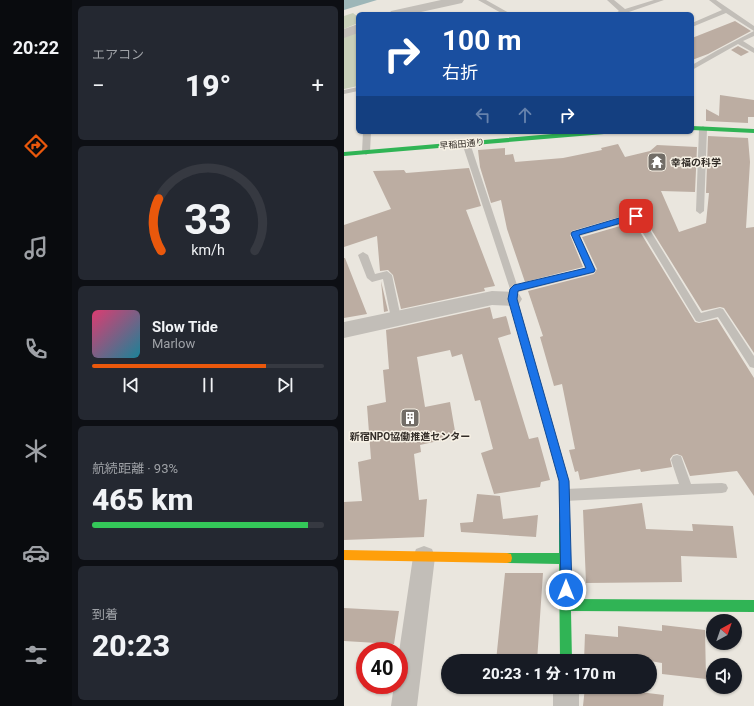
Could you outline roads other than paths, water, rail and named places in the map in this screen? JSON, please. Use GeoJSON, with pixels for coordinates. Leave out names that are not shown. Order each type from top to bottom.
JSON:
{"type":"FeatureCollection","features":[{"type":"Feature","properties":{"kind":"street"},"geometry":{"type":"LineString","coordinates":[[405,12],[458,0]]}},
{"type":"Feature","properties":{"kind":"street"},"geometry":{"type":"LineString","coordinates":[[344,34],[356,29]]}},
{"type":"Feature","properties":{"kind":"street"},"geometry":{"type":"LineString","coordinates":[[694,128],[754,131]]}},
{"type":"Feature","properties":{"kind":"street","name":"早稲田通り"},"geometry":{"type":"LineString","coordinates":[[344,154],[553,134]]}},
{"type":"Feature","properties":{"kind":"street"},"geometry":{"type":"LineString","coordinates":[[345,326],[396,318],[513,294],[564,481],[566,654]]}},
{"type":"Feature","properties":{"kind":"street"},"geometry":{"type":"LineString","coordinates":[[344,555],[566,559]]}},
{"type":"Feature","properties":{"kind":"street"},"geometry":{"type":"LineString","coordinates":[[404,706],[424,556]]}},
{"type":"Feature","properties":{"kind":"street"},"geometry":{"type":"LineString","coordinates":[[566,605],[754,606]]}},
{"type":"Feature","properties":{"kind":"street"},"geometry":{"type":"LineString","coordinates":[[566,694],[566,706]]}},
{"type":"Feature","properties":{"kind":"lane"},"geometry":{"type":"LineString","coordinates":[[481,0],[504,12]]}},
{"type":"Feature","properties":{"kind":"lane"},"geometry":{"type":"LineString","coordinates":[[610,0],[620,12]]}},
{"type":"Feature","properties":{"kind":"lane"},"geometry":{"type":"LineString","coordinates":[[624,12],[661,0]]}},
{"type":"Feature","properties":{"kind":"lane"},"geometry":{"type":"LineString","coordinates":[[712,0],[754,29]]}},
{"type":"Feature","properties":{"kind":"lane"},"geometry":{"type":"LineString","coordinates":[[694,24],[727,10]]}},
{"type":"Feature","properties":{"kind":"lane"},"geometry":{"type":"LineString","coordinates":[[694,67],[754,33]]}},
{"type":"Feature","properties":{"kind":"lane"},"geometry":{"type":"LineString","coordinates":[[738,41],[754,51]]}},
{"type":"Feature","properties":{"kind":"lane"},"geometry":{"type":"LineString","coordinates":[[344,92],[356,90]]}},
{"type":"Feature","properties":{"kind":"lane"},"geometry":{"type":"LineString","coordinates":[[700,210],[703,129]]}},
{"type":"Feature","properties":{"kind":"lane"},"geometry":{"type":"LineString","coordinates":[[366,152],[367,134]]}},
{"type":"Feature","properties":{"kind":"lane"},"geometry":{"type":"LineString","coordinates":[[466,143],[513,294],[591,270],[575,234],[636,216],[699,318],[720,312],[754,364]]}},
{"type":"Feature","properties":{"kind":"lane"},"geometry":{"type":"LineString","coordinates":[[363,255],[372,278],[387,275],[396,318]]}},
{"type":"Feature","properties":{"kind":"lane"},"geometry":{"type":"LineString","coordinates":[[677,460],[687,490]]}},
{"type":"Feature","properties":{"kind":"lane"},"geometry":{"type":"LineString","coordinates":[[564,495],[722,488]]}},
{"type":"Feature","properties":{"kind":"water"},"geometry":{"type":"Polygon","coordinates":[[[344,0],[377,0],[344,10],[344,0]]]}},
{"type":"Feature","properties":{"kind":"place","name":"幸福の科学"},"geometry":{"type":"Point","coordinates":[657,162]}},
{"type":"Feature","properties":{"kind":"place","name":"新宿NPO協働推進センター"},"geometry":{"type":"Point","coordinates":[410,418]}}]}
